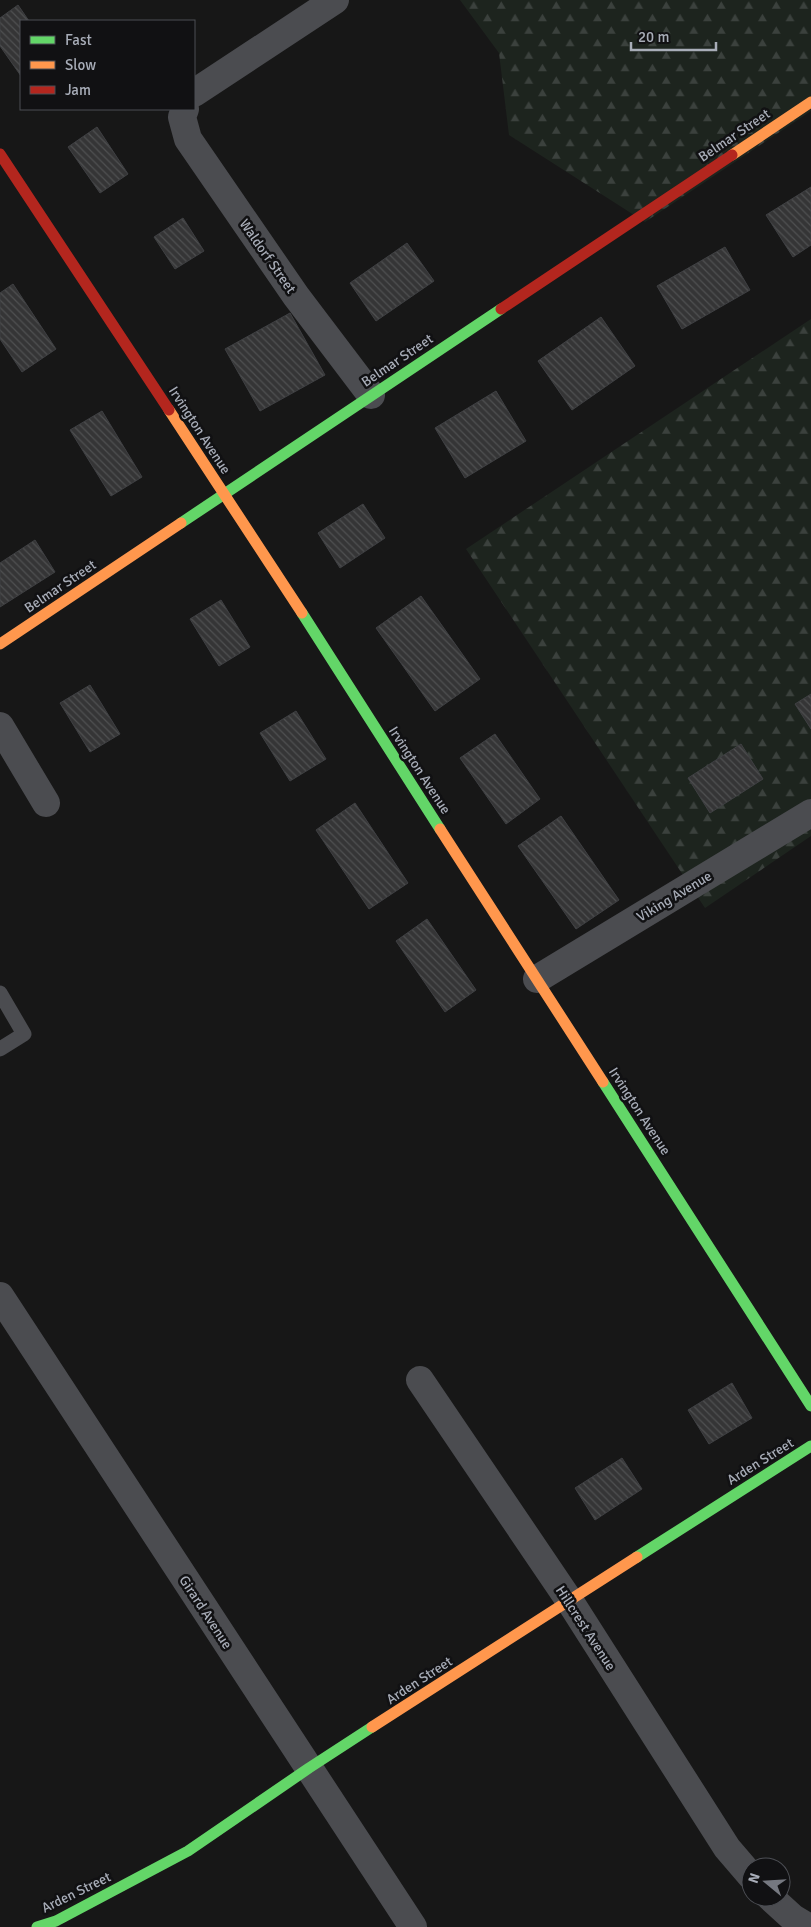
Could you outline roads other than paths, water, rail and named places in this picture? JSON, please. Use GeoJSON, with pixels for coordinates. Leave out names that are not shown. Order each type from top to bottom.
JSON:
{"type":"FeatureCollection","features":[{"type":"Feature","properties":{"kind":"street"},"geometry":{"type":"LineString","coordinates":[[195,92],[335,0]]}},
{"type":"Feature","properties":{"kind":"street","name":"Belmar Street"},"geometry":{"type":"LineString","coordinates":[[0,644],[811,102]]}},
{"type":"Feature","properties":{"kind":"street","name":"Waldorf Street"},"geometry":{"type":"LineString","coordinates":[[185,110],[182,117],[188,139],[296,296],[371,395]]}},
{"type":"Feature","properties":{"kind":"street","name":"Irvington Avenue"},"geometry":{"type":"LineString","coordinates":[[0,154],[224,494],[811,1406]]}},
{"type":"Feature","properties":{"kind":"street"},"geometry":{"type":"LineString","coordinates":[[0,726],[46,803]]}},
{"type":"Feature","properties":{"kind":"street","name":"Viking Avenue"},"geometry":{"type":"LineString","coordinates":[[537,979],[811,813]]}},
{"type":"Feature","properties":{"kind":"street","name":"Girard Avenue"},"geometry":{"type":"LineString","coordinates":[[0,1296],[413,1927]]}},
{"type":"Feature","properties":{"kind":"street","name":"Hillcrest Avenue"},"geometry":{"type":"LineString","coordinates":[[420,1380],[569,1600],[727,1848],[741,1864]]}},
{"type":"Feature","properties":{"kind":"street","name":"Arden Street"},"geometry":{"type":"LineString","coordinates":[[37,1927],[56,1921],[188,1851],[309,1768],[811,1446]]}},
{"type":"Feature","properties":{"kind":"street"},"geometry":{"type":"LineString","coordinates":[[781,1907],[793,1918],[808,1927]]}},
{"type":"Feature","properties":{"kind":"lane"},"geometry":{"type":"LineString","coordinates":[[0,993],[24,1034],[0,1050]]}}]}
